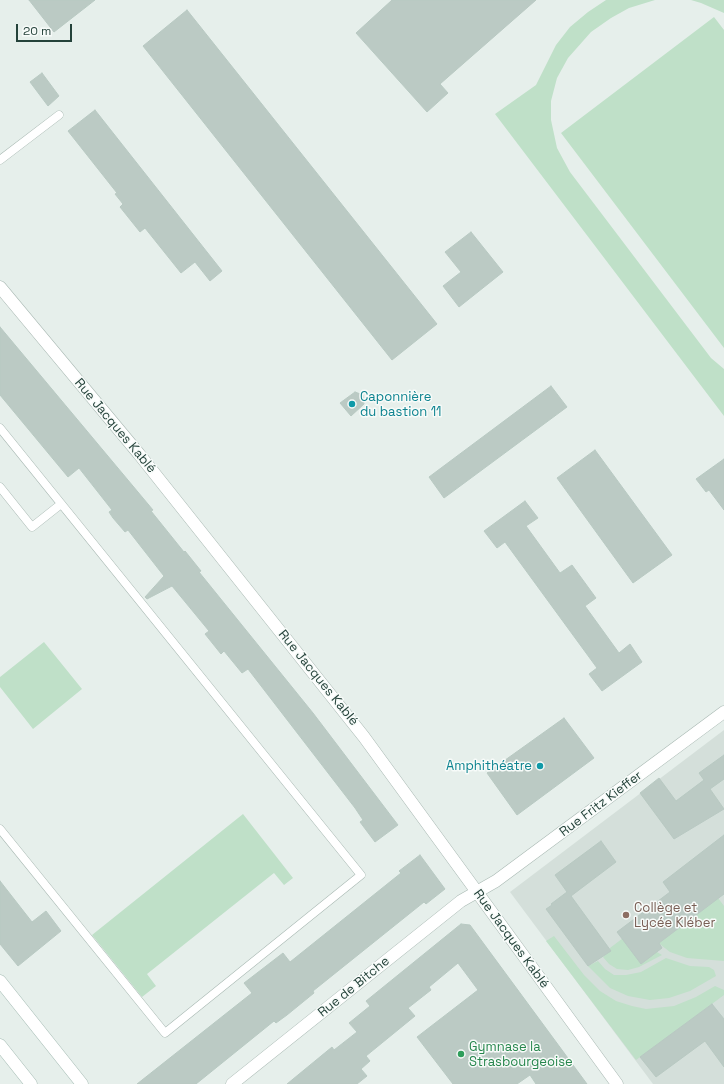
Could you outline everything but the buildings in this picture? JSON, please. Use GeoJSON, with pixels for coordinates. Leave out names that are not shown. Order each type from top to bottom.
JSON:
{"type":"FeatureCollection","features":[{"type":"Feature","properties":{"kind":"street","name":"Rue Jacques Kablé"},"geometry":{"type":"LineString","coordinates":[[0,287],[139,454],[364,737],[617,1084]]}},
{"type":"Feature","properties":{"kind":"street","name":"Rue Fritz Kieffer"},"geometry":{"type":"LineString","coordinates":[[477,892],[496,881],[724,712]]}},
{"type":"Feature","properties":{"kind":"street","name":"Rue de Bitche"},"geometry":{"type":"LineString","coordinates":[[232,1084],[457,905],[477,892]]}},
{"type":"Feature","properties":{"kind":"street"},"geometry":{"type":"LineString","coordinates":[[0,981],[82,1084]]}},
{"type":"Feature","properties":{"kind":"street"},"geometry":{"type":"LineString","coordinates":[[0,1045],[32,1084]]}},
{"type":"Feature","properties":{"kind":"lane"},"geometry":{"type":"LineString","coordinates":[[0,160],[58,115]]}},
{"type":"Feature","properties":{"kind":"lane"},"geometry":{"type":"LineString","coordinates":[[0,428],[361,875],[165,1033],[0,829]]}},
{"type":"Feature","properties":{"kind":"lane"},"geometry":{"type":"LineString","coordinates":[[0,487],[32,527],[61,504]]}},
{"type":"Feature","properties":{"kind":"shaded area","name":"Collège et Lycée Kléber"},"geometry":{"type":"Polygon","coordinates":[[[724,730],[724,1084],[653,1084],[510,892],[724,730]]]}},
{"type":"Feature","properties":{"kind":"green space"},"geometry":{"type":"Polygon","coordinates":[[[606,0],[655,0],[629,8],[611,18],[591,32],[568,58],[557,78],[551,101],[551,120],[557,148],[570,172],[711,358],[724,369],[724,416],[495,114],[536,85],[556,45],[570,27],[588,12],[606,0]]]}},
{"type":"Feature","properties":{"kind":"green space"},"geometry":{"type":"Polygon","coordinates":[[[691,0],[724,0],[724,13],[701,3],[691,0]]]}},
{"type":"Feature","properties":{"kind":"green space"},"geometry":{"type":"Polygon","coordinates":[[[714,17],[724,30],[724,348],[561,133],[714,17]]]}},
{"type":"Feature","properties":{"kind":"green space"},"geometry":{"type":"Polygon","coordinates":[[[44,642],[82,689],[33,729],[0,687],[0,677],[44,642]]]}},
{"type":"Feature","properties":{"kind":"green space"},"geometry":{"type":"Polygon","coordinates":[[[243,814],[293,878],[284,885],[274,873],[147,974],[156,986],[142,997],[92,935],[243,814]]]}},
{"type":"Feature","properties":{"kind":"green space"},"geometry":{"type":"Polygon","coordinates":[[[718,898],[724,906],[724,961],[687,958],[670,952],[659,943],[718,898]]]}},
{"type":"Feature","properties":{"kind":"green space"},"geometry":{"type":"Polygon","coordinates":[[[627,935],[662,955],[639,967],[628,970],[617,969],[609,964],[603,957],[610,950],[610,948],[627,935]]]}},
{"type":"Feature","properties":{"kind":"green space"},"geometry":{"type":"Polygon","coordinates":[[[554,936],[584,975],[600,991],[616,1001],[646,1009],[674,1006],[696,997],[715,986],[724,990],[724,995],[636,1060],[546,941],[554,936]]]}},
{"type":"Feature","properties":{"kind":"green space"},"geometry":{"type":"Polygon","coordinates":[[[666,958],[690,966],[709,967],[714,970],[716,976],[690,991],[669,998],[650,1000],[628,996],[610,988],[588,966],[598,961],[605,969],[614,975],[626,975],[641,972],[666,958]]]}},
{"type":"Feature","properties":{"kind":"place","name":"Caponnière du bastion 11"},"geometry":{"type":"Point","coordinates":[352,404]}},
{"type":"Feature","properties":{"kind":"place","name":"Amphithéatre"},"geometry":{"type":"Point","coordinates":[540,766]}},
{"type":"Feature","properties":{"kind":"place","name":"Collège et Lycée Kléber"},"geometry":{"type":"Point","coordinates":[626,915]}},
{"type":"Feature","properties":{"kind":"place","name":"Gymnase la Strasbourgeoise"},"geometry":{"type":"Point","coordinates":[461,1054]}}]}
